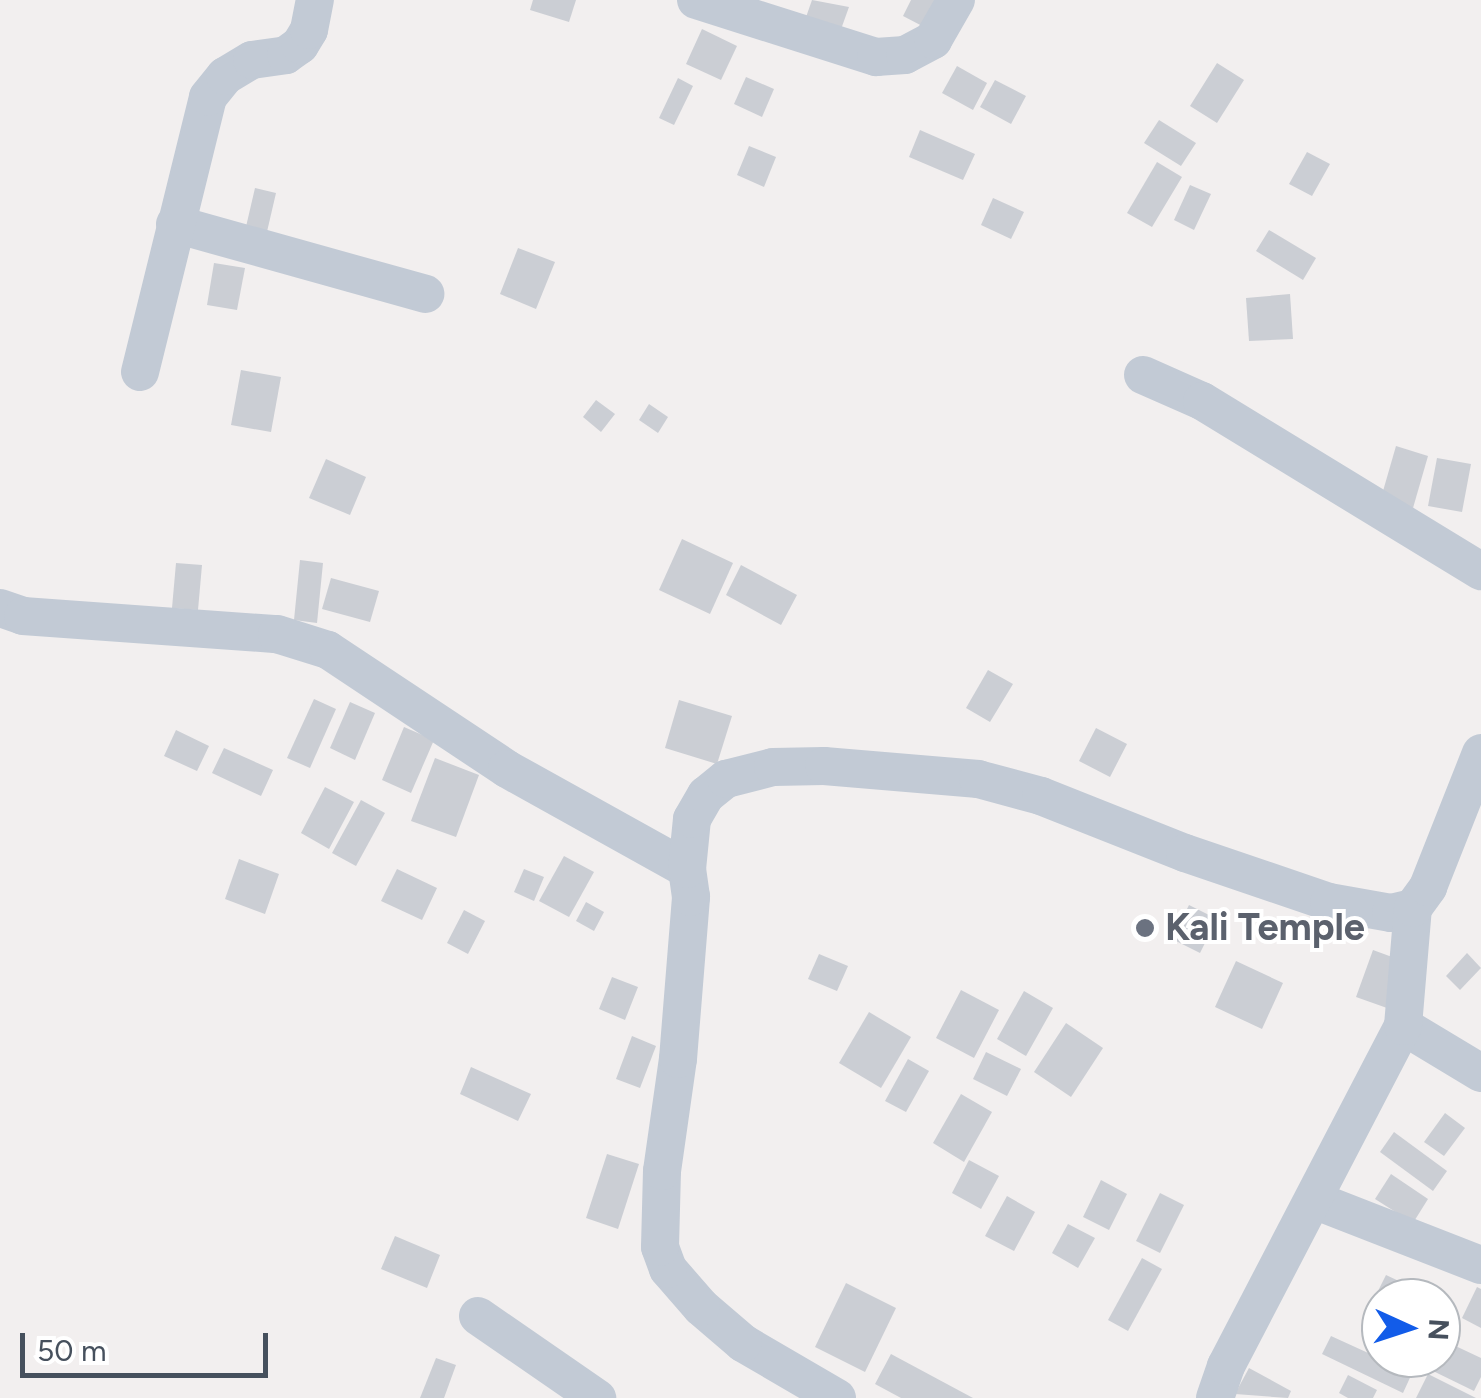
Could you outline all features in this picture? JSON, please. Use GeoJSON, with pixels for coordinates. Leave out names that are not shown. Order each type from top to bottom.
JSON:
{"type":"FeatureCollection","features":[{"type":"Feature","properties":{"kind":"street"},"geometry":{"type":"LineString","coordinates":[[140,372],[208,96],[225,76],[252,60],[286,55],[300,45],[310,30],[316,0]]}},
{"type":"Feature","properties":{"kind":"street"},"geometry":{"type":"LineString","coordinates":[[696,0],[876,57],[905,54],[933,40],[956,0]]}},
{"type":"Feature","properties":{"kind":"street"},"geometry":{"type":"LineString","coordinates":[[175,224],[424,294]]}},
{"type":"Feature","properties":{"kind":"street"},"geometry":{"type":"LineString","coordinates":[[1143,375],[1202,401],[1481,571]]}},
{"type":"Feature","properties":{"kind":"street"},"geometry":{"type":"LineString","coordinates":[[0,608],[23,616],[277,634],[328,650],[507,768],[687,869]]}},
{"type":"Feature","properties":{"kind":"street"},"geometry":{"type":"LineString","coordinates":[[1215,1398],[1226,1366],[1403,1026],[1413,908],[1428,887],[1481,753]]}},
{"type":"Feature","properties":{"kind":"street"},"geometry":{"type":"LineString","coordinates":[[837,1398],[729,1331],[668,1269],[660,1247],[662,1171],[678,1059],[691,897],[687,869],[692,819],[706,795],[726,779],[774,767],[824,766],[978,780],[1040,796],[1184,853],[1329,902],[1391,913],[1413,908]]}},
{"type":"Feature","properties":{"kind":"street"},"geometry":{"type":"LineString","coordinates":[[1403,1026],[1481,1073]]}},
{"type":"Feature","properties":{"kind":"street"},"geometry":{"type":"LineString","coordinates":[[1314,1200],[1481,1264]]}},
{"type":"Feature","properties":{"kind":"street"},"geometry":{"type":"LineString","coordinates":[[478,1316],[597,1398]]}},
{"type":"Feature","properties":{"kind":"building"},"geometry":{"type":"Polygon","coordinates":[[[533,0],[576,0],[569,22],[530,10],[533,0]]]}},
{"type":"Feature","properties":{"kind":"building"},"geometry":{"type":"Polygon","coordinates":[[[812,0],[849,7],[840,32],[805,20],[812,0]]]}},
{"type":"Feature","properties":{"kind":"building"},"geometry":{"type":"Polygon","coordinates":[[[911,0],[939,0],[928,29],[903,16],[911,0]]]}},
{"type":"Feature","properties":{"kind":"building"},"geometry":{"type":"Polygon","coordinates":[[[702,29],[737,46],[721,80],[686,64],[702,29]]]}},
{"type":"Feature","properties":{"kind":"building"},"geometry":{"type":"Polygon","coordinates":[[[1217,63],[1244,80],[1217,123],[1190,106],[1217,63]]]}},
{"type":"Feature","properties":{"kind":"building"},"geometry":{"type":"Polygon","coordinates":[[[957,66],[987,83],[973,110],[942,93],[957,66]]]}},
{"type":"Feature","properties":{"kind":"building"},"geometry":{"type":"Polygon","coordinates":[[[746,77],[774,89],[762,117],[734,104],[746,77]]]}},
{"type":"Feature","properties":{"kind":"building"},"geometry":{"type":"Polygon","coordinates":[[[678,78],[693,86],[674,125],[659,118],[678,78]]]}},
{"type":"Feature","properties":{"kind":"building"},"geometry":{"type":"Polygon","coordinates":[[[995,80],[1026,96],[1011,124],[980,107],[995,80]]]}},
{"type":"Feature","properties":{"kind":"building"},"geometry":{"type":"Polygon","coordinates":[[[1159,120],[1196,143],[1181,166],[1144,143],[1159,120]]]}},
{"type":"Feature","properties":{"kind":"building"},"geometry":{"type":"Polygon","coordinates":[[[920,130],[975,154],[963,180],[909,157],[920,130]]]}},
{"type":"Feature","properties":{"kind":"building"},"geometry":{"type":"Polygon","coordinates":[[[749,146],[776,157],[764,187],[737,175],[749,146]]]}},
{"type":"Feature","properties":{"kind":"building"},"geometry":{"type":"Polygon","coordinates":[[[1307,152],[1330,164],[1312,196],[1289,184],[1307,152]]]}},
{"type":"Feature","properties":{"kind":"building"},"geometry":{"type":"Polygon","coordinates":[[[1157,162],[1182,177],[1152,227],[1127,213],[1157,162]]]}},
{"type":"Feature","properties":{"kind":"building"},"geometry":{"type":"Polygon","coordinates":[[[1190,185],[1211,194],[1194,230],[1174,220],[1190,185]]]}},
{"type":"Feature","properties":{"kind":"building"},"geometry":{"type":"Polygon","coordinates":[[[255,188],[276,193],[266,236],[245,231],[255,188]]]}},
{"type":"Feature","properties":{"kind":"building"},"geometry":{"type":"Polygon","coordinates":[[[993,198],[1024,212],[1011,239],[981,225],[993,198]]]}},
{"type":"Feature","properties":{"kind":"building"},"geometry":{"type":"Polygon","coordinates":[[[1269,230],[1316,258],[1303,280],[1256,251],[1269,230]]]}},
{"type":"Feature","properties":{"kind":"building"},"geometry":{"type":"Polygon","coordinates":[[[518,248],[555,262],[536,309],[500,294],[518,248]]]}},
{"type":"Feature","properties":{"kind":"building"},"geometry":{"type":"Polygon","coordinates":[[[214,263],[245,268],[237,310],[207,305],[214,263]]]}},
{"type":"Feature","properties":{"kind":"building"},"geometry":{"type":"Polygon","coordinates":[[[1290,294],[1293,339],[1249,341],[1246,298],[1290,294]]]}},
{"type":"Feature","properties":{"kind":"building"},"geometry":{"type":"Polygon","coordinates":[[[241,370],[281,377],[271,432],[231,425],[241,370]]]}},
{"type":"Feature","properties":{"kind":"building"},"geometry":{"type":"Polygon","coordinates":[[[596,400],[615,414],[601,432],[583,417],[596,400]]]}},
{"type":"Feature","properties":{"kind":"building"},"geometry":{"type":"Polygon","coordinates":[[[649,404],[668,417],[658,433],[639,420],[649,404]]]}},
{"type":"Feature","properties":{"kind":"building"},"geometry":{"type":"Polygon","coordinates":[[[1396,446],[1428,456],[1413,508],[1381,498],[1396,446]]]}},
{"type":"Feature","properties":{"kind":"building"},"geometry":{"type":"Polygon","coordinates":[[[1437,458],[1471,464],[1462,512],[1428,506],[1437,458]]]}},
{"type":"Feature","properties":{"kind":"building"},"geometry":{"type":"Polygon","coordinates":[[[326,459],[366,477],[350,515],[309,498],[326,459]]]}},
{"type":"Feature","properties":{"kind":"building"},"geometry":{"type":"Polygon","coordinates":[[[682,539],[733,563],[710,614],[659,590],[682,539]]]}},
{"type":"Feature","properties":{"kind":"building"},"geometry":{"type":"Polygon","coordinates":[[[300,560],[323,563],[317,623],[294,620],[300,560]]]}},
{"type":"Feature","properties":{"kind":"building"},"geometry":{"type":"Polygon","coordinates":[[[176,563],[202,565],[198,610],[172,608],[176,563]]]}},
{"type":"Feature","properties":{"kind":"building"},"geometry":{"type":"Polygon","coordinates":[[[741,565],[797,595],[781,625],[726,595],[741,565]]]}},
{"type":"Feature","properties":{"kind":"building"},"geometry":{"type":"Polygon","coordinates":[[[331,578],[379,591],[370,622],[322,609],[331,578]]]}},
{"type":"Feature","properties":{"kind":"building"},"geometry":{"type":"Polygon","coordinates":[[[988,670],[1013,684],[990,722],[966,708],[988,670]]]}},
{"type":"Feature","properties":{"kind":"building"},"geometry":{"type":"Polygon","coordinates":[[[314,699],[336,709],[310,768],[287,758],[314,699]]]}},
{"type":"Feature","properties":{"kind":"building"},"geometry":{"type":"Polygon","coordinates":[[[679,700],[732,716],[717,764],[665,748],[679,700]]]}},
{"type":"Feature","properties":{"kind":"building"},"geometry":{"type":"Polygon","coordinates":[[[350,702],[375,713],[355,760],[330,748],[350,702]]]}},
{"type":"Feature","properties":{"kind":"building"},"geometry":{"type":"Polygon","coordinates":[[[404,727],[434,740],[411,793],[382,780],[404,727]]]}},
{"type":"Feature","properties":{"kind":"building"},"geometry":{"type":"Polygon","coordinates":[[[1096,728],[1127,744],[1110,777],[1079,761],[1096,728]]]}},
{"type":"Feature","properties":{"kind":"building"},"geometry":{"type":"Polygon","coordinates":[[[176,730],[209,746],[197,771],[164,756],[176,730]]]}},
{"type":"Feature","properties":{"kind":"building"},"geometry":{"type":"Polygon","coordinates":[[[224,748],[273,770],[261,796],[212,773],[224,748]]]}},
{"type":"Feature","properties":{"kind":"building"},"geometry":{"type":"Polygon","coordinates":[[[435,758],[479,775],[456,837],[411,821],[435,758]]]}},
{"type":"Feature","properties":{"kind":"building"},"geometry":{"type":"Polygon","coordinates":[[[325,787],[354,802],[329,849],[301,833],[325,787]]]}},
{"type":"Feature","properties":{"kind":"building"},"geometry":{"type":"Polygon","coordinates":[[[361,800],[385,813],[356,866],[332,853],[361,800]]]}},
{"type":"Feature","properties":{"kind":"building"},"geometry":{"type":"Polygon","coordinates":[[[564,856],[594,872],[569,917],[539,901],[564,856]]]}},
{"type":"Feature","properties":{"kind":"building"},"geometry":{"type":"Polygon","coordinates":[[[239,859],[279,874],[265,914],[225,899],[239,859]]]}},
{"type":"Feature","properties":{"kind":"building"},"geometry":{"type":"Polygon","coordinates":[[[397,869],[437,888],[422,920],[381,901],[397,869]]]}},
{"type":"Feature","properties":{"kind":"building"},"geometry":{"type":"Polygon","coordinates":[[[524,869],[544,877],[534,901],[514,892],[524,869]]]}},
{"type":"Feature","properties":{"kind":"building"},"geometry":{"type":"Polygon","coordinates":[[[586,902],[604,912],[594,931],[576,921],[586,902]]]}},
{"type":"Feature","properties":{"kind":"building"},"geometry":{"type":"Polygon","coordinates":[[[1189,905],[1217,919],[1200,953],[1172,939],[1189,905]]]}},
{"type":"Feature","properties":{"kind":"building"},"geometry":{"type":"Polygon","coordinates":[[[464,910],[485,921],[468,954],[447,943],[464,910]]]}},
{"type":"Feature","properties":{"kind":"building"},"geometry":{"type":"Polygon","coordinates":[[[1373,950],[1403,961],[1387,1008],[1356,997],[1373,950]]]}},
{"type":"Feature","properties":{"kind":"building"},"geometry":{"type":"Polygon","coordinates":[[[1467,953],[1481,968],[1460,990],[1446,976],[1467,953]]]}},
{"type":"Feature","properties":{"kind":"building"},"geometry":{"type":"Polygon","coordinates":[[[819,954],[848,966],[837,991],[808,979],[819,954]]]}},
{"type":"Feature","properties":{"kind":"building"},"geometry":{"type":"Polygon","coordinates":[[[1236,961],[1283,983],[1262,1029],[1215,1007],[1236,961]]]}},
{"type":"Feature","properties":{"kind":"building"},"geometry":{"type":"Polygon","coordinates":[[[612,977],[638,987],[625,1020],[599,1009],[612,977]]]}},
{"type":"Feature","properties":{"kind":"building"},"geometry":{"type":"Polygon","coordinates":[[[961,990],[999,1010],[974,1058],[936,1038],[961,990]]]}},
{"type":"Feature","properties":{"kind":"building"},"geometry":{"type":"Polygon","coordinates":[[[1024,991],[1053,1008],[1026,1056],[997,1039],[1024,991]]]}},
{"type":"Feature","properties":{"kind":"building"},"geometry":{"type":"Polygon","coordinates":[[[869,1012],[911,1037],[881,1088],[839,1063],[869,1012]]]}},
{"type":"Feature","properties":{"kind":"building"},"geometry":{"type":"Polygon","coordinates":[[[1066,1023],[1103,1048],[1071,1097],[1034,1072],[1066,1023]]]}},
{"type":"Feature","properties":{"kind":"building"},"geometry":{"type":"Polygon","coordinates":[[[632,1036],[656,1046],[640,1088],[616,1079],[632,1036]]]}},
{"type":"Feature","properties":{"kind":"building"},"geometry":{"type":"Polygon","coordinates":[[[986,1052],[1021,1069],[1007,1096],[973,1079],[986,1052]]]}},
{"type":"Feature","properties":{"kind":"building"},"geometry":{"type":"Polygon","coordinates":[[[908,1059],[929,1071],[906,1112],[885,1101],[908,1059]]]}},
{"type":"Feature","properties":{"kind":"building"},"geometry":{"type":"Polygon","coordinates":[[[471,1067],[531,1094],[518,1121],[460,1094],[471,1067]]]}},
{"type":"Feature","properties":{"kind":"building"},"geometry":{"type":"Polygon","coordinates":[[[961,1094],[992,1112],[964,1162],[933,1143],[961,1094]]]}},
{"type":"Feature","properties":{"kind":"building"},"geometry":{"type":"Polygon","coordinates":[[[1445,1113],[1465,1128],[1444,1156],[1424,1142],[1445,1113]]]}},
{"type":"Feature","properties":{"kind":"building"},"geometry":{"type":"Polygon","coordinates":[[[1394,1132],[1447,1171],[1433,1191],[1380,1152],[1394,1132]]]}},
{"type":"Feature","properties":{"kind":"building"},"geometry":{"type":"Polygon","coordinates":[[[607,1154],[639,1164],[618,1229],[586,1218],[607,1154]]]}},
{"type":"Feature","properties":{"kind":"building"},"geometry":{"type":"Polygon","coordinates":[[[969,1160],[999,1176],[981,1209],[952,1193],[969,1160]]]}},
{"type":"Feature","properties":{"kind":"building"},"geometry":{"type":"Polygon","coordinates":[[[1391,1174],[1428,1199],[1413,1223],[1375,1199],[1391,1174]]]}},
{"type":"Feature","properties":{"kind":"building"},"geometry":{"type":"Polygon","coordinates":[[[1101,1180],[1127,1194],[1109,1230],[1083,1217],[1101,1180]]]}},
{"type":"Feature","properties":{"kind":"building"},"geometry":{"type":"Polygon","coordinates":[[[1160,1193],[1184,1205],[1160,1253],[1136,1241],[1160,1193]]]}},
{"type":"Feature","properties":{"kind":"building"},"geometry":{"type":"Polygon","coordinates":[[[1007,1196],[1035,1212],[1014,1251],[985,1236],[1007,1196]]]}},
{"type":"Feature","properties":{"kind":"building"},"geometry":{"type":"Polygon","coordinates":[[[1068,1224],[1095,1238],[1078,1268],[1052,1253],[1068,1224]]]}},
{"type":"Feature","properties":{"kind":"building"},"geometry":{"type":"Polygon","coordinates":[[[395,1236],[440,1255],[427,1288],[381,1269],[395,1236]]]}},
{"type":"Feature","properties":{"kind":"building"},"geometry":{"type":"Polygon","coordinates":[[[1142,1258],[1162,1269],[1128,1331],[1108,1320],[1142,1258]]]}},
{"type":"Feature","properties":{"kind":"building"},"geometry":{"type":"Polygon","coordinates":[[[846,1283],[896,1308],[865,1372],[815,1347],[846,1283]]]}},
{"type":"Feature","properties":{"kind":"building"},"geometry":{"type":"Polygon","coordinates":[[[1477,1287],[1481,1289],[1481,1328],[1462,1318],[1477,1287]]]}},
{"type":"Feature","properties":{"kind":"building"},"geometry":{"type":"Polygon","coordinates":[[[1331,1336],[1361,1350],[1361,1373],[1322,1354],[1331,1336]]]}},
{"type":"Feature","properties":{"kind":"building"},"geometry":{"type":"Polygon","coordinates":[[[1461,1349],[1481,1358],[1481,1377],[1474,1391],[1447,1378],[1461,1378],[1461,1349]]]}},
{"type":"Feature","properties":{"kind":"building"},"geometry":{"type":"Polygon","coordinates":[[[891,1354],[973,1398],[901,1398],[875,1384],[891,1354]]]}},
{"type":"Feature","properties":{"kind":"building"},"geometry":{"type":"Polygon","coordinates":[[[436,1358],[456,1365],[444,1398],[420,1398],[436,1358]]]}},
{"type":"Feature","properties":{"kind":"building"},"geometry":{"type":"Polygon","coordinates":[[[1249,1368],[1291,1391],[1288,1398],[1235,1394],[1249,1368]]]}},
{"type":"Feature","properties":{"kind":"building"},"geometry":{"type":"Polygon","coordinates":[[[1348,1375],[1377,1390],[1373,1398],[1348,1398],[1339,1393],[1348,1375]]]}},
{"type":"Feature","properties":{"kind":"building"},"geometry":{"type":"Polygon","coordinates":[[[1372,1378],[1410,1378],[1403,1393],[1372,1378]]]}},
{"type":"Feature","properties":{"kind":"building"},"geometry":{"type":"Polygon","coordinates":[[[1426,1378],[1436,1378],[1476,1398],[1416,1398],[1426,1378]]]}},
{"type":"Feature","properties":{"kind":"place","name":"Kali Temple"},"geometry":{"type":"Point","coordinates":[1145,928]}}]}
